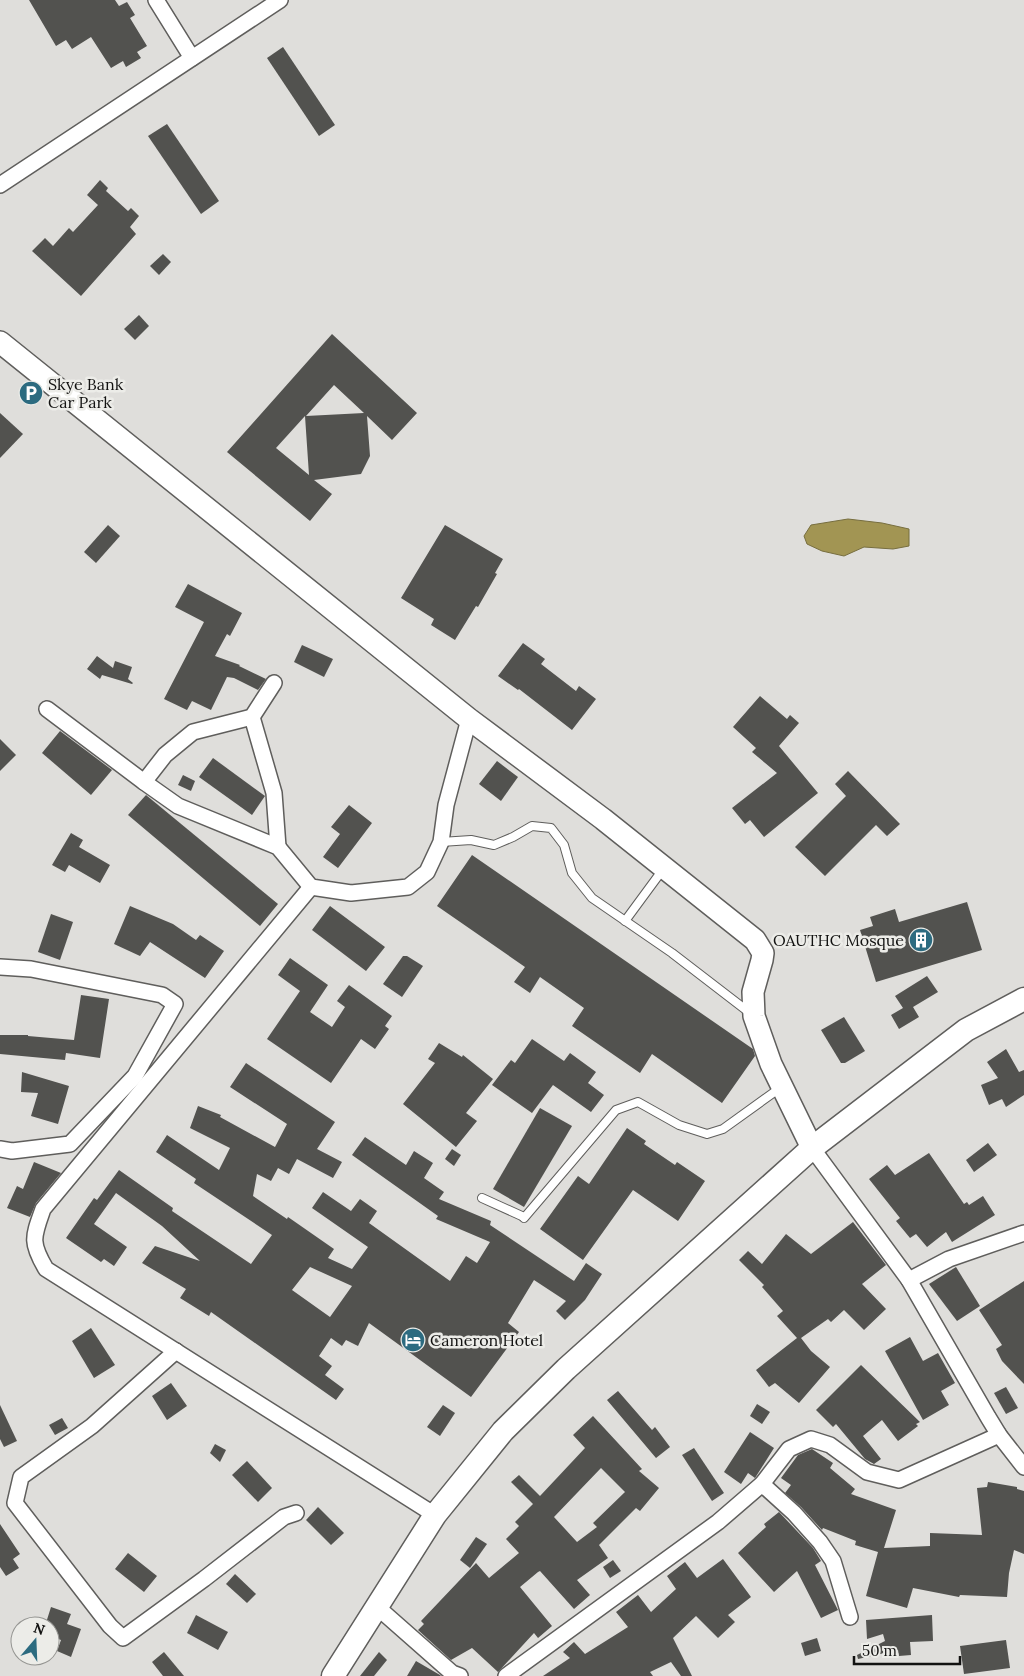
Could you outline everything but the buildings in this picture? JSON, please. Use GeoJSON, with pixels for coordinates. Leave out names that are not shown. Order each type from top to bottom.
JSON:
{"type":"FeatureCollection","features":[{"type":"Feature","properties":{"kind":"main road"},"geometry":{"type":"LineString","coordinates":[[334,1676],[376,1606],[435,1515],[503,1431],[566,1370],[812,1148],[966,1030],[1021,1003]]}},
{"type":"Feature","properties":{"kind":"street"},"geometry":{"type":"LineString","coordinates":[[156,0],[192,58]]}},
{"type":"Feature","properties":{"kind":"street"},"geometry":{"type":"LineString","coordinates":[[0,185],[280,0]]}},
{"type":"Feature","properties":{"kind":"street"},"geometry":{"type":"LineString","coordinates":[[0,342],[469,718],[665,867],[755,940],[763,953],[753,992],[754,1016],[771,1064],[812,1148],[909,1280],[999,1435],[1024,1467]]}},
{"type":"Feature","properties":{"kind":"street"},"geometry":{"type":"LineString","coordinates":[[144,782],[165,755],[193,732],[252,717],[274,683]]}},
{"type":"Feature","properties":{"kind":"street"},"geometry":{"type":"LineString","coordinates":[[46,709],[178,806],[278,847],[310,887],[351,893],[408,887],[428,872],[441,842],[446,805],[469,718]]}},
{"type":"Feature","properties":{"kind":"street"},"geometry":{"type":"LineString","coordinates":[[252,717],[274,793],[278,847]]}},
{"type":"Feature","properties":{"kind":"street"},"geometry":{"type":"LineString","coordinates":[[310,887],[43,1209],[34,1233],[36,1252],[46,1269],[435,1515]]}},
{"type":"Feature","properties":{"kind":"street"},"geometry":{"type":"LineString","coordinates":[[0,967],[31,970],[162,995],[175,1004],[135,1076],[70,1144],[12,1151],[0,1149]]}},
{"type":"Feature","properties":{"kind":"street"},"geometry":{"type":"LineString","coordinates":[[909,1280],[949,1259],[1024,1233]]}},
{"type":"Feature","properties":{"kind":"street"},"geometry":{"type":"LineString","coordinates":[[176,1351],[92,1426],[22,1477],[15,1503],[110,1626],[123,1638],[284,1517],[296,1513]]}},
{"type":"Feature","properties":{"kind":"street"},"geometry":{"type":"LineString","coordinates":[[506,1676],[718,1522],[762,1484],[789,1449],[811,1439],[830,1445],[867,1472],[899,1480],[999,1435]]}},
{"type":"Feature","properties":{"kind":"street"},"geometry":{"type":"LineString","coordinates":[[762,1484],[794,1513],[820,1542],[833,1561],[850,1617]]}},
{"type":"Feature","properties":{"kind":"street"},"geometry":{"type":"LineString","coordinates":[[376,1606],[452,1673],[460,1676]]}},
{"type":"Feature","properties":{"kind":"lane"},"geometry":{"type":"LineString","coordinates":[[441,842],[471,840],[494,845],[532,826],[551,828],[564,845],[572,873],[592,898],[672,954],[754,1016]]}},
{"type":"Feature","properties":{"kind":"lane"},"geometry":{"type":"LineString","coordinates":[[625,921],[665,867]]}},
{"type":"Feature","properties":{"kind":"lane"},"geometry":{"type":"LineString","coordinates":[[482,1198],[524,1217],[616,1110],[638,1102],[679,1125],[708,1134],[723,1129],[782,1087]]}},
{"type":"Feature","properties":{"kind":"shaded area"},"geometry":{"type":"Polygon","coordinates":[[[848,519],[882,523],[909,529],[909,546],[893,549],[864,547],[844,556],[822,551],[807,544],[804,536],[811,525],[848,519]]]}},
{"type":"Feature","properties":{"kind":"place","name":"Skye Bank Car Park"},"geometry":{"type":"Point","coordinates":[31,393]}},
{"type":"Feature","properties":{"kind":"place","name":"OAUTHC Mosque"},"geometry":{"type":"Point","coordinates":[921,940]}},
{"type":"Feature","properties":{"kind":"place","name":"Cameron Hotel"},"geometry":{"type":"Point","coordinates":[413,1340]}}]}
